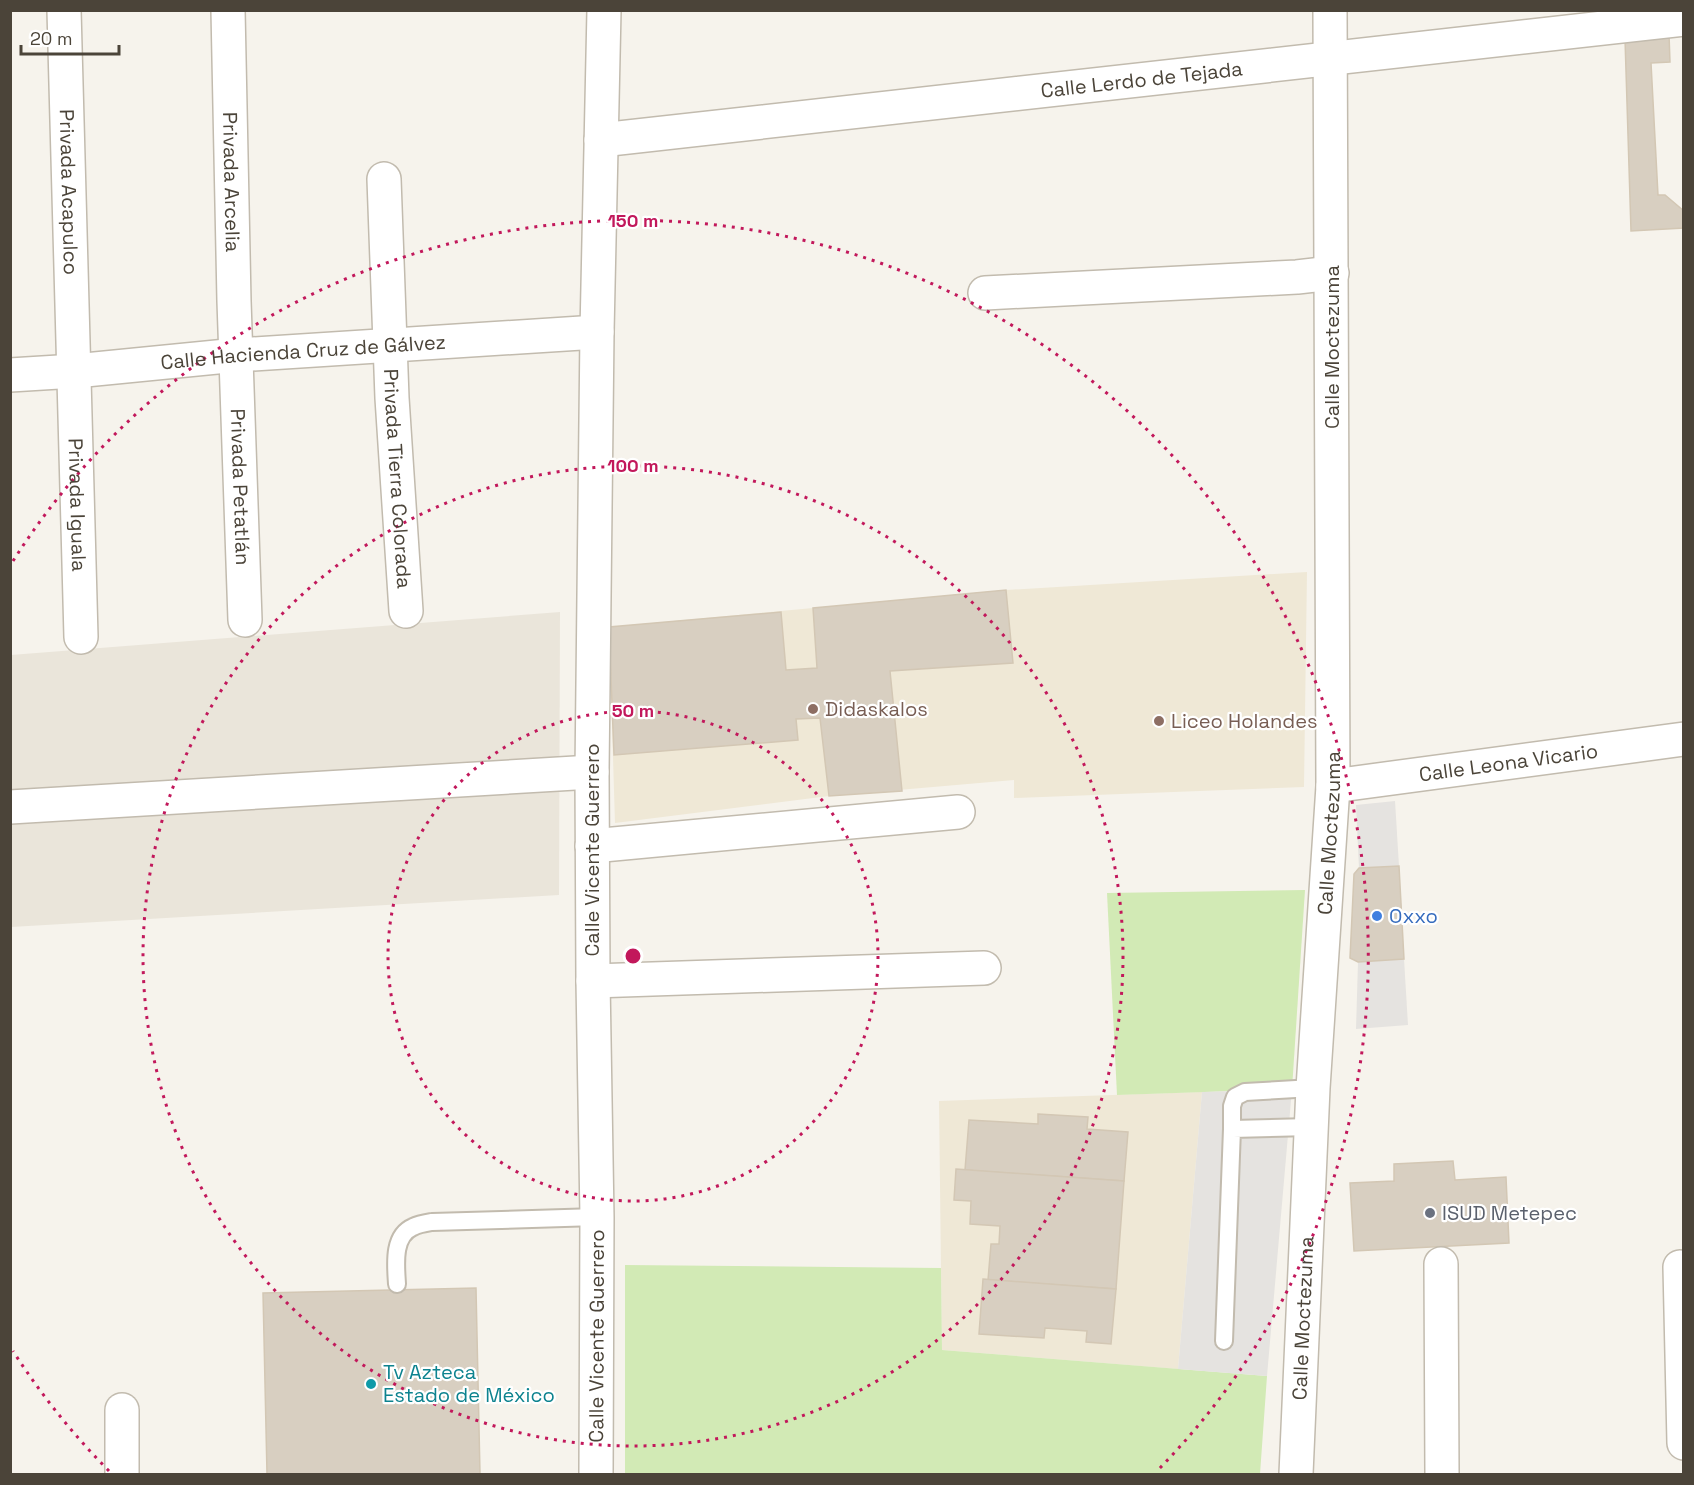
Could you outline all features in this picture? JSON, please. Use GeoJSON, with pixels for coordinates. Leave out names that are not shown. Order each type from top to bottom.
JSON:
{"type":"FeatureCollection","features":[{"type":"Feature","properties":{"kind":"street","name":"Privada Acapulco"},"geometry":{"type":"LineString","coordinates":[[64,10],[75,371]]}},
{"type":"Feature","properties":{"kind":"street","name":"Privada Arcelia"},"geometry":{"type":"LineString","coordinates":[[228,10],[237,355]]}},
{"type":"Feature","properties":{"kind":"street","name":"Calle Vicente Guerrero"},"geometry":{"type":"LineString","coordinates":[[596,1474],[597,1217],[592,772],[597,332],[604,10]]}},
{"type":"Feature","properties":{"kind":"street","name":"Calle Moctezuma"},"geometry":{"type":"LineString","coordinates":[[1296,1474],[1313,1088],[1333,786],[1330,10]]}},
{"type":"Feature","properties":{"kind":"street","name":"Calle Lerdo de Tejada"},"geometry":{"type":"LineString","coordinates":[[601,140],[1683,18]]}},
{"type":"Feature","properties":{"kind":"street","name":"Privada Tierra Colorada"},"geometry":{"type":"LineString","coordinates":[[384,179],[390,345],[406,611]]}},
{"type":"Feature","properties":{"kind":"street"},"geometry":{"type":"LineString","coordinates":[[985,293],[1332,273]]}},
{"type":"Feature","properties":{"kind":"street","name":"Calle Hacienda Cruz de Gálvez"},"geometry":{"type":"LineString","coordinates":[[10,375],[237,355],[597,332]]}},
{"type":"Feature","properties":{"kind":"street","name":"Privada Petatlán"},"geometry":{"type":"LineString","coordinates":[[237,355],[244,620]]}},
{"type":"Feature","properties":{"kind":"street","name":"Privada Iguala"},"geometry":{"type":"LineString","coordinates":[[75,371],[81,637]]}},
{"type":"Feature","properties":{"kind":"street","name":"Calle Leona Vicario"},"geometry":{"type":"LineString","coordinates":[[1333,786],[1683,739]]}},
{"type":"Feature","properties":{"kind":"street"},"geometry":{"type":"LineString","coordinates":[[10,807],[592,772]]}},
{"type":"Feature","properties":{"kind":"street"},"geometry":{"type":"LineString","coordinates":[[592,846],[958,812]]}},
{"type":"Feature","properties":{"kind":"street"},"geometry":{"type":"LineString","coordinates":[[593,981],[984,968]]}},
{"type":"Feature","properties":{"kind":"street"},"geometry":{"type":"LineString","coordinates":[[1441,1264],[1442,1474]]}},
{"type":"Feature","properties":{"kind":"street"},"geometry":{"type":"LineString","coordinates":[[1680,1267],[1683,1443]]}},
{"type":"Feature","properties":{"kind":"street"},"geometry":{"type":"LineString","coordinates":[[122,1410],[122,1474]]}},
{"type":"Feature","properties":{"kind":"lane"},"geometry":{"type":"LineString","coordinates":[[1224,1341],[1232,1106],[1235,1097],[1245,1092],[1313,1088]]}},
{"type":"Feature","properties":{"kind":"lane"},"geometry":{"type":"LineString","coordinates":[[1232,1129],[1311,1127]]}},
{"type":"Feature","properties":{"kind":"lane"},"geometry":{"type":"LineString","coordinates":[[397,1284],[396,1253],[402,1237],[411,1228],[432,1222],[597,1217]]}},
{"type":"Feature","properties":{"kind":"shaded area"},"geometry":{"type":"Polygon","coordinates":[[[1307,572],[1304,787],[1014,798],[1014,780],[829,796],[615,823],[609,627],[1006,590],[1307,572]]]}},
{"type":"Feature","properties":{"kind":"shaded area"},"geometry":{"type":"Polygon","coordinates":[[[560,612],[559,895],[11,927],[11,655],[560,612]]]}},
{"type":"Feature","properties":{"kind":"shaded area"},"geometry":{"type":"Polygon","coordinates":[[[1395,801],[1399,866],[1359,868],[1356,805],[1395,801]]]}},
{"type":"Feature","properties":{"kind":"shaded area"},"geometry":{"type":"Polygon","coordinates":[[[1404,959],[1408,1025],[1356,1029],[1358,962],[1404,959]]]}},
{"type":"Feature","properties":{"kind":"shaded area"},"geometry":{"type":"Polygon","coordinates":[[[1292,1089],[1267,1376],[1178,1369],[1202,1092],[1292,1089]]]}},
{"type":"Feature","properties":{"kind":"shaded area"},"geometry":{"type":"Polygon","coordinates":[[[1202,1092],[1178,1369],[942,1350],[939,1101],[1202,1092]]]}},
{"type":"Feature","properties":{"kind":"green space"},"geometry":{"type":"Polygon","coordinates":[[[1305,890],[1292,1089],[1117,1095],[1107,893],[1305,890]]]}},
{"type":"Feature","properties":{"kind":"green space"},"geometry":{"type":"Polygon","coordinates":[[[625,1265],[941,1268],[942,1350],[1267,1376],[1260,1474],[625,1474],[625,1265]]]}},
{"type":"Feature","properties":{"kind":"building"},"geometry":{"type":"Polygon","coordinates":[[[1669,34],[1670,62],[1651,63],[1658,195],[1665,195],[1684,211],[1684,228],[1631,231],[1625,39],[1669,34]]]}},
{"type":"Feature","properties":{"kind":"building","name":"Didaskalos"},"geometry":{"type":"Polygon","coordinates":[[[1006,590],[1013,663],[890,671],[902,791],[829,796],[820,718],[796,719],[798,740],[614,755],[609,627],[781,612],[786,670],[817,668],[813,608],[1006,590]]]}},
{"type":"Feature","properties":{"kind":"building","name":"Oxxo"},"geometry":{"type":"Polygon","coordinates":[[[1399,866],[1404,959],[1358,962],[1350,958],[1354,874],[1359,868],[1399,866]]]}},
{"type":"Feature","properties":{"kind":"building"},"geometry":{"type":"Polygon","coordinates":[[[1038,1114],[1088,1117],[1087,1129],[1128,1132],[1124,1181],[965,1170],[969,1120],[1038,1124],[1038,1114]]]}},
{"type":"Feature","properties":{"kind":"building","name":"ISUD Metepec"},"geometry":{"type":"Polygon","coordinates":[[[1453,1161],[1455,1180],[1506,1177],[1509,1243],[1354,1251],[1350,1183],[1394,1181],[1394,1164],[1453,1161]]]}},
{"type":"Feature","properties":{"kind":"building"},"geometry":{"type":"Polygon","coordinates":[[[956,1169],[1124,1181],[1116,1289],[988,1280],[991,1244],[999,1244],[1000,1226],[970,1224],[971,1201],[954,1200],[956,1169]]]}},
{"type":"Feature","properties":{"kind":"building"},"geometry":{"type":"Polygon","coordinates":[[[983,1279],[1116,1289],[1111,1344],[1086,1342],[1087,1331],[1045,1328],[1044,1338],[979,1334],[983,1279]]]}},
{"type":"Feature","properties":{"kind":"building","name":"Tv Azteca Estado de México"},"geometry":{"type":"Polygon","coordinates":[[[476,1288],[480,1474],[267,1474],[263,1293],[476,1288]]]}},
{"type":"Feature","properties":{"kind":"place","name":"Didaskalos"},"geometry":{"type":"Point","coordinates":[813,709]}},
{"type":"Feature","properties":{"kind":"place","name":"Liceo Holandes"},"geometry":{"type":"Point","coordinates":[1159,721]}},
{"type":"Feature","properties":{"kind":"place","name":"Oxxo"},"geometry":{"type":"Point","coordinates":[1377,916]}},
{"type":"Feature","properties":{"kind":"place","name":"ISUD Metepec"},"geometry":{"type":"Point","coordinates":[1430,1213]}},
{"type":"Feature","properties":{"kind":"place","name":"Tv Azteca Estado de México"},"geometry":{"type":"Point","coordinates":[371,1384]}}]}
